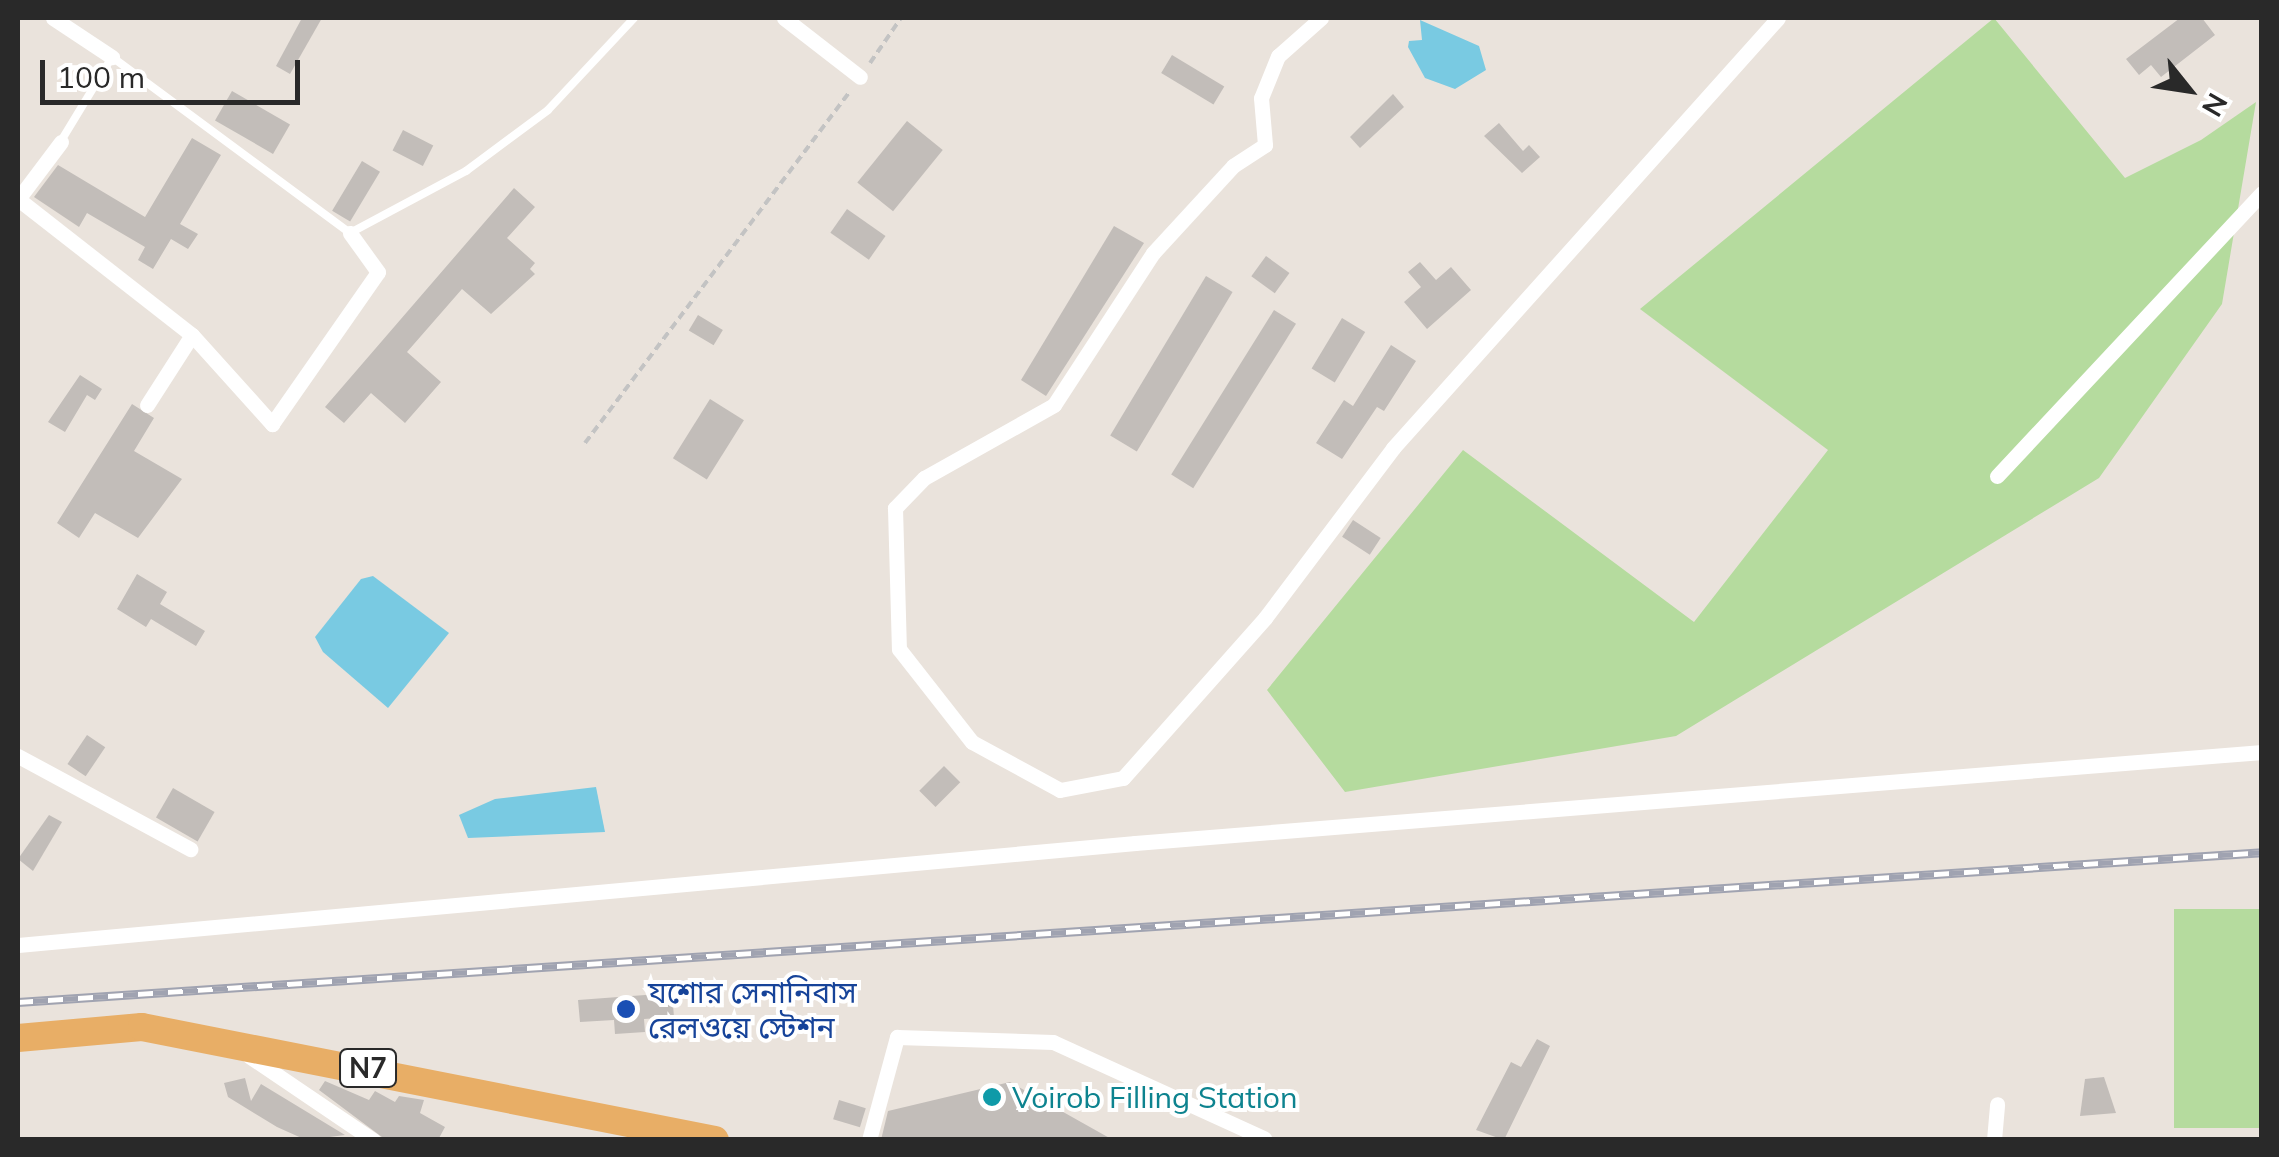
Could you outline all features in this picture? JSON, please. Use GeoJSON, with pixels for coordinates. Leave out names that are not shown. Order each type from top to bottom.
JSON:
{"type":"FeatureCollection","features":[{"type":"Feature","properties":{"kind":"highway","name":"N7"},"geometry":{"type":"LineString","coordinates":[[18,1038],[142,1027],[226,1040],[715,1140]]}},
{"type":"Feature","properties":{"kind":"street"},"geometry":{"type":"LineString","coordinates":[[53,18],[112,57]]}},
{"type":"Feature","properties":{"kind":"street"},"geometry":{"type":"LineString","coordinates":[[784,18],[860,76]]}},
{"type":"Feature","properties":{"kind":"street"},"geometry":{"type":"LineString","coordinates":[[1321,18],[1278,56],[1261,98],[1265,146],[1233,166],[1153,253],[1054,405],[924,478],[895,508],[899,649],[972,742],[1060,790],[1122,778],[1265,618],[1394,448],[1778,18]]}},
{"type":"Feature","properties":{"kind":"street"},"geometry":{"type":"LineString","coordinates":[[61,142],[18,199],[192,335],[272,424],[378,272],[350,233]]}},
{"type":"Feature","properties":{"kind":"street"},"geometry":{"type":"LineString","coordinates":[[1996,476],[2262,192]]}},
{"type":"Feature","properties":{"kind":"street"},"geometry":{"type":"LineString","coordinates":[[148,405],[192,335]]}},
{"type":"Feature","properties":{"kind":"street"},"geometry":{"type":"LineString","coordinates":[[18,945],[1154,841],[2262,752]]}},
{"type":"Feature","properties":{"kind":"street"},"geometry":{"type":"LineString","coordinates":[[18,756],[190,849]]}},
{"type":"Feature","properties":{"kind":"street"},"geometry":{"type":"LineString","coordinates":[[868,1140],[897,1036],[1052,1042],[1264,1138]]}},
{"type":"Feature","properties":{"kind":"street"},"geometry":{"type":"LineString","coordinates":[[226,1040],[373,1140]]}},
{"type":"Feature","properties":{"kind":"street"},"geometry":{"type":"LineString","coordinates":[[1994,1140],[1996,1104]]}},
{"type":"Feature","properties":{"kind":"lane"},"geometry":{"type":"LineString","coordinates":[[61,142],[112,57],[350,233],[466,171],[534,120],[634,18]]}},
{"type":"Feature","properties":{"kind":"path"},"geometry":{"type":"LineString","coordinates":[[585,442],[901,18]]}},
{"type":"Feature","properties":{"kind":"green space"},"geometry":{"type":"Polygon","coordinates":[[[1994,18],[2125,178],[2201,140],[2256,102],[2222,304],[2099,478],[1676,736],[1345,792],[1267,690],[1463,450],[1694,622],[1828,450],[1640,309],[1994,18]]]}},
{"type":"Feature","properties":{"kind":"green space"},"geometry":{"type":"Polygon","coordinates":[[[2174,909],[2261,909],[2261,1128],[2174,1128],[2174,909]]]}},
{"type":"Feature","properties":{"kind":"water"},"geometry":{"type":"Polygon","coordinates":[[[1420,20],[1479,46],[1486,70],[1455,89],[1425,78],[1408,47],[1409,41],[1422,40],[1420,20]]]}},
{"type":"Feature","properties":{"kind":"water"},"geometry":{"type":"Polygon","coordinates":[[[373,576],[449,633],[388,708],[323,652],[315,637],[361,579],[373,576]]]}},
{"type":"Feature","properties":{"kind":"water"},"geometry":{"type":"Polygon","coordinates":[[[596,787],[605,832],[468,838],[459,815],[495,799],[596,787]]]}},
{"type":"Feature","properties":{"kind":"building"},"geometry":{"type":"Polygon","coordinates":[[[302,18],[322,18],[290,74],[276,66],[302,18]]]}},
{"type":"Feature","properties":{"kind":"building"},"geometry":{"type":"Polygon","coordinates":[[[2180,18],[2202,18],[2215,35],[2161,77],[2151,65],[2139,75],[2126,59],[2180,18]]]}},
{"type":"Feature","properties":{"kind":"building"},"geometry":{"type":"Polygon","coordinates":[[[1172,55],[1224,86],[1213,104],[1161,73],[1172,55]]]}},
{"type":"Feature","properties":{"kind":"building"},"geometry":{"type":"Polygon","coordinates":[[[232,91],[290,124],[273,154],[215,120],[232,91]]]}},
{"type":"Feature","properties":{"kind":"building"},"geometry":{"type":"Polygon","coordinates":[[[1393,94],[1404,107],[1360,148],[1350,137],[1393,94]]]}},
{"type":"Feature","properties":{"kind":"building"},"geometry":{"type":"Polygon","coordinates":[[[907,121],[943,150],[893,211],[857,182],[907,121]]]}},
{"type":"Feature","properties":{"kind":"building"},"geometry":{"type":"Polygon","coordinates":[[[1499,123],[1523,151],[1529,145],[1540,157],[1522,173],[1484,136],[1499,123]]]}},
{"type":"Feature","properties":{"kind":"building"},"geometry":{"type":"Polygon","coordinates":[[[403,130],[433,145],[423,166],[393,150],[403,130]]]}},
{"type":"Feature","properties":{"kind":"building"},"geometry":{"type":"Polygon","coordinates":[[[192,138],[221,155],[180,224],[198,234],[188,249],[171,239],[153,269],[138,260],[145,247],[87,213],[79,227],[34,197],[58,165],[145,217],[192,138]]]}},
{"type":"Feature","properties":{"kind":"building"},"geometry":{"type":"Polygon","coordinates":[[[362,161],[380,172],[350,222],[332,211],[362,161]]]}},
{"type":"Feature","properties":{"kind":"building"},"geometry":{"type":"Polygon","coordinates":[[[514,188],[535,207],[507,238],[535,263],[530,269],[535,274],[491,314],[462,289],[407,352],[441,382],[405,423],[371,393],[344,423],[325,407],[514,188]]]}},
{"type":"Feature","properties":{"kind":"building"},"geometry":{"type":"Polygon","coordinates":[[[847,209],[886,236],[869,260],[830,233],[847,209]]]}},
{"type":"Feature","properties":{"kind":"building"},"geometry":{"type":"Polygon","coordinates":[[[1114,226],[1144,243],[1046,396],[1021,380],[1114,226]]]}},
{"type":"Feature","properties":{"kind":"building"},"geometry":{"type":"Polygon","coordinates":[[[1266,256],[1289,273],[1275,293],[1251,276],[1266,256]]]}},
{"type":"Feature","properties":{"kind":"building"},"geometry":{"type":"Polygon","coordinates":[[[1420,262],[1436,280],[1451,267],[1471,290],[1427,329],[1404,302],[1421,287],[1408,272],[1420,262]]]}},
{"type":"Feature","properties":{"kind":"building"},"geometry":{"type":"Polygon","coordinates":[[[1206,276],[1233,292],[1137,451],[1110,435],[1206,276]]]}},
{"type":"Feature","properties":{"kind":"building"},"geometry":{"type":"Polygon","coordinates":[[[1274,310],[1296,324],[1193,488],[1171,475],[1274,310]]]}},
{"type":"Feature","properties":{"kind":"building"},"geometry":{"type":"Polygon","coordinates":[[[698,315],[723,330],[714,345],[689,330],[698,315]]]}},
{"type":"Feature","properties":{"kind":"building"},"geometry":{"type":"Polygon","coordinates":[[[1342,318],[1365,332],[1335,382],[1312,369],[1342,318]]]}},
{"type":"Feature","properties":{"kind":"building"},"geometry":{"type":"Polygon","coordinates":[[[1391,345],[1416,361],[1384,411],[1377,407],[1342,459],[1316,443],[1344,400],[1353,406],[1391,345]]]}},
{"type":"Feature","properties":{"kind":"building"},"geometry":{"type":"Polygon","coordinates":[[[80,375],[102,389],[95,400],[87,395],[65,432],[48,422],[80,375]]]}},
{"type":"Feature","properties":{"kind":"building"},"geometry":{"type":"Polygon","coordinates":[[[710,399],[744,420],[707,480],[673,458],[710,399]]]}},
{"type":"Feature","properties":{"kind":"building"},"geometry":{"type":"Polygon","coordinates":[[[132,404],[154,418],[134,451],[182,479],[138,538],[95,513],[79,538],[57,523],[132,404]]]}},
{"type":"Feature","properties":{"kind":"building"},"geometry":{"type":"Polygon","coordinates":[[[1353,520],[1381,538],[1370,555],[1342,537],[1353,520]]]}},
{"type":"Feature","properties":{"kind":"building"},"geometry":{"type":"Polygon","coordinates":[[[137,574],[167,592],[160,604],[205,631],[196,646],[151,619],[146,627],[117,609],[137,574]]]}},
{"type":"Feature","properties":{"kind":"building"},"geometry":{"type":"Polygon","coordinates":[[[87,735],[105,747],[86,776],[67,764],[87,735]]]}},
{"type":"Feature","properties":{"kind":"building"},"geometry":{"type":"Polygon","coordinates":[[[944,766],[960,782],[936,807],[919,791],[944,766]]]}},
{"type":"Feature","properties":{"kind":"building"},"geometry":{"type":"Polygon","coordinates":[[[173,788],[215,812],[198,841],[156,817],[173,788]]]}},
{"type":"Feature","properties":{"kind":"building"},"geometry":{"type":"Polygon","coordinates":[[[49,815],[62,822],[33,871],[18,859],[49,815]]]}},
{"type":"Feature","properties":{"kind":"building","name":"যশোর সেনানিবাস রেলওয়ে স্টেশন"},"geometry":{"type":"Polygon","coordinates":[[[672,993],[674,1017],[644,1019],[645,1032],[615,1034],[614,1020],[580,1022],[578,1000],[672,993]]]}},
{"type":"Feature","properties":{"kind":"building"},"geometry":{"type":"Polygon","coordinates":[[[1537,1039],[1550,1046],[1504,1140],[1476,1130],[1511,1062],[1521,1067],[1537,1039]]]}},
{"type":"Feature","properties":{"kind":"building"},"geometry":{"type":"Polygon","coordinates":[[[2104,1077],[2116,1113],[2080,1116],[2085,1079],[2104,1077]]]}},
{"type":"Feature","properties":{"kind":"building"},"geometry":{"type":"Polygon","coordinates":[[[245,1078],[251,1101],[261,1084],[345,1135],[306,1140],[277,1127],[228,1097],[224,1083],[245,1078]]]}},
{"type":"Feature","properties":{"kind":"building"},"geometry":{"type":"Polygon","coordinates":[[[325,1081],[369,1100],[375,1091],[395,1102],[399,1096],[424,1100],[420,1113],[445,1127],[438,1140],[386,1140],[319,1090],[325,1081]]]}},
{"type":"Feature","properties":{"kind":"building","name":"Voirob Filling Station"},"geometry":{"type":"Polygon","coordinates":[[[1010,1082],[1113,1140],[881,1140],[888,1111],[1010,1082]]]}},
{"type":"Feature","properties":{"kind":"building"},"geometry":{"type":"Polygon","coordinates":[[[839,1100],[866,1108],[860,1127],[833,1119],[839,1100]]]}},
{"type":"Feature","properties":{"kind":"railway"},"geometry":{"type":"LineString","coordinates":[[18,1002],[2262,852]]}},
{"type":"Feature","properties":{"kind":"place","name":"যশোর সেনানিবাস রেলওয়ে স্টেশন"},"geometry":{"type":"Point","coordinates":[626,1009]}},
{"type":"Feature","properties":{"kind":"place","name":"Voirob Filling Station"},"geometry":{"type":"Point","coordinates":[992,1097]}}]}
